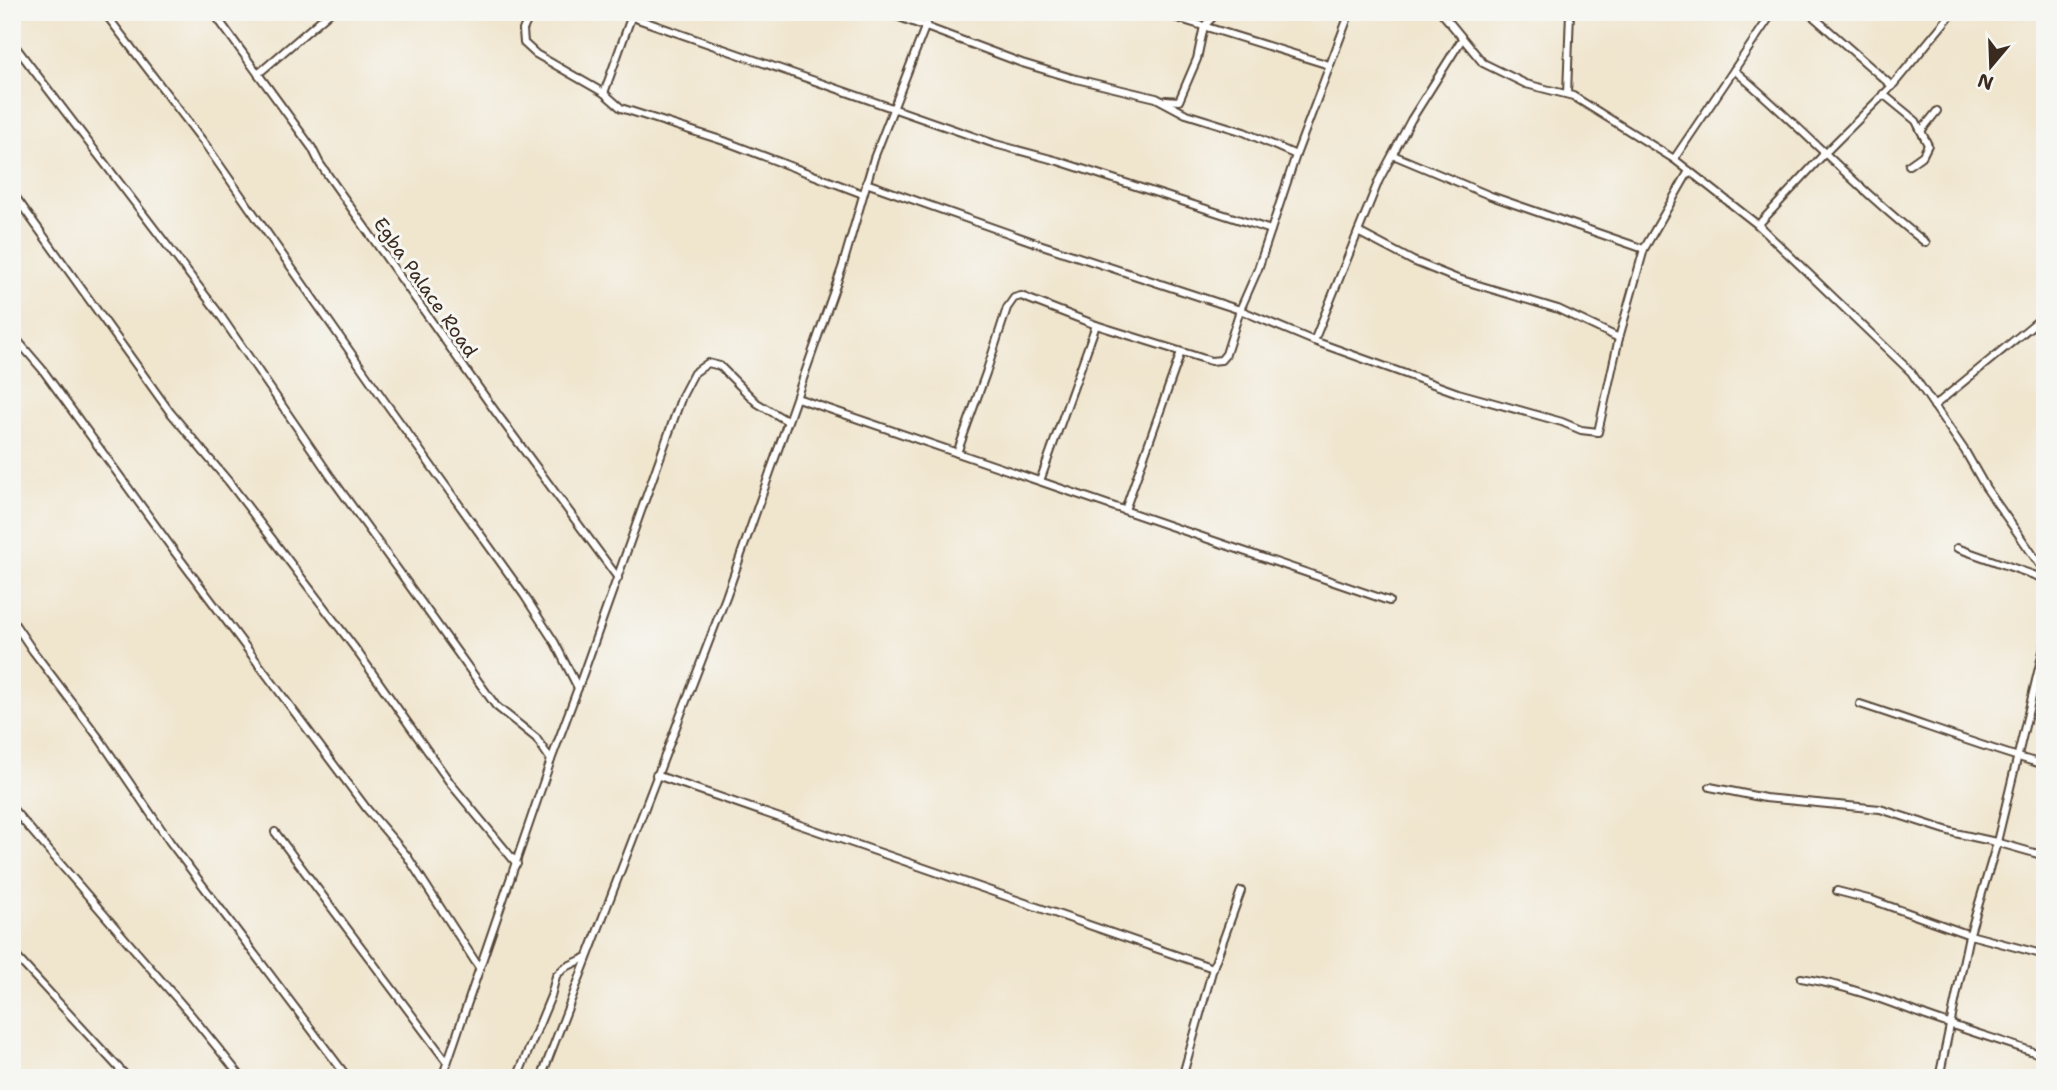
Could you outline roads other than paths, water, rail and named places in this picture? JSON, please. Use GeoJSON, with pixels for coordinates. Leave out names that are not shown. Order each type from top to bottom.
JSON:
{"type":"FeatureCollection","features":[{"type":"Feature","properties":{"kind":"street"},"geometry":{"type":"LineString","coordinates":[[104,12],[205,144],[524,595],[555,643],[578,688]]}},
{"type":"Feature","properties":{"kind":"street","name":"Egba Palace Road"},"geometry":{"type":"LineString","coordinates":[[213,12],[312,148],[320,164],[430,321],[618,578]]}},
{"type":"Feature","properties":{"kind":"street"},"geometry":{"type":"LineString","coordinates":[[258,74],[330,12]]}},
{"type":"Feature","properties":{"kind":"street"},"geometry":{"type":"LineString","coordinates":[[531,12],[523,30],[524,43],[536,54],[604,93],[621,108],[724,141],[863,194]]}},
{"type":"Feature","properties":{"kind":"street"},"geometry":{"type":"LineString","coordinates":[[886,12],[1022,63],[1156,99],[1186,114],[1244,132],[1296,155]]}},
{"type":"Feature","properties":{"kind":"street"},"geometry":{"type":"LineString","coordinates":[[541,1078],[726,597],[842,268],[874,158],[930,12]]}},
{"type":"Feature","properties":{"kind":"street"},"geometry":{"type":"LineString","coordinates":[[1158,12],[1329,65]]}},
{"type":"Feature","properties":{"kind":"street"},"geometry":{"type":"LineString","coordinates":[[1041,65],[1170,102],[1179,101],[1197,59],[1204,26],[1212,18],[1213,12]]}},
{"type":"Feature","properties":{"kind":"street"},"geometry":{"type":"LineString","coordinates":[[957,453],[1007,308],[1014,298],[1021,296],[1096,325],[1211,361],[1221,360],[1226,354],[1240,310],[1258,269],[1296,155],[1350,12]]}},
{"type":"Feature","properties":{"kind":"street"},"geometry":{"type":"LineString","coordinates":[[1567,94],[1570,12]]}},
{"type":"Feature","properties":{"kind":"street"},"geometry":{"type":"LineString","coordinates":[[1674,159],[1773,12]]}},
{"type":"Feature","properties":{"kind":"street"},"geometry":{"type":"LineString","coordinates":[[1808,12],[1892,86]]}},
{"type":"Feature","properties":{"kind":"street"},"geometry":{"type":"LineString","coordinates":[[1758,225],[1892,86],[1953,12]]}},
{"type":"Feature","properties":{"kind":"street"},"geometry":{"type":"LineString","coordinates":[[1444,13],[1483,63],[1526,84],[1567,94],[1674,159],[1758,225],[1902,363],[1965,450],[1986,488],[2045,572]]}},
{"type":"Feature","properties":{"kind":"street"},"geometry":{"type":"LineString","coordinates":[[604,93],[632,14],[894,110],[1271,230]]}},
{"type":"Feature","properties":{"kind":"street"},"geometry":{"type":"LineString","coordinates":[[1314,341],[1379,180],[1411,120],[1462,39]]}},
{"type":"Feature","properties":{"kind":"street"},"geometry":{"type":"LineString","coordinates":[[12,42],[218,312],[331,477],[496,706],[536,738],[551,760]]}},
{"type":"Feature","properties":{"kind":"street"},"geometry":{"type":"LineString","coordinates":[[1734,70],[1775,104],[1889,215],[1926,243]]}},
{"type":"Feature","properties":{"kind":"street"},"geometry":{"type":"LineString","coordinates":[[1883,94],[1916,121],[1928,145],[1923,156],[1909,165]]}},
{"type":"Feature","properties":{"kind":"street"},"geometry":{"type":"LineString","coordinates":[[1921,131],[1937,111]]}},
{"type":"Feature","properties":{"kind":"street"},"geometry":{"type":"LineString","coordinates":[[1393,155],[1491,195],[1644,249]]}},
{"type":"Feature","properties":{"kind":"street"},"geometry":{"type":"LineString","coordinates":[[866,183],[1240,310],[1314,341],[1458,393],[1562,422],[1581,430],[1598,432],[1619,338],[1644,249],[1657,222],[1689,171]]}},
{"type":"Feature","properties":{"kind":"street"},"geometry":{"type":"LineString","coordinates":[[12,192],[170,412],[237,493],[354,647],[451,784],[517,864]]}},
{"type":"Feature","properties":{"kind":"street"},"geometry":{"type":"LineString","coordinates":[[1358,232],[1413,261],[1455,278],[1558,309],[1619,338]]}},
{"type":"Feature","properties":{"kind":"street"},"geometry":{"type":"LineString","coordinates":[[1934,406],[2045,315]]}},
{"type":"Feature","properties":{"kind":"street"},"geometry":{"type":"LineString","coordinates":[[1040,481],[1096,325]]}},
{"type":"Feature","properties":{"kind":"street"},"geometry":{"type":"LineString","coordinates":[[12,334],[43,369],[181,561],[367,809],[407,856],[480,969]]}},
{"type":"Feature","properties":{"kind":"street"},"geometry":{"type":"LineString","coordinates":[[1125,510],[1181,352]]}},
{"type":"Feature","properties":{"kind":"street"},"geometry":{"type":"LineString","coordinates":[[442,1078],[551,760],[682,396],[694,373],[708,363],[720,366],[757,403],[787,421]]}},
{"type":"Feature","properties":{"kind":"street"},"geometry":{"type":"LineString","coordinates":[[797,398],[1388,601]]}},
{"type":"Feature","properties":{"kind":"street"},"geometry":{"type":"LineString","coordinates":[[1957,548],[2045,579]]}},
{"type":"Feature","properties":{"kind":"street"},"geometry":{"type":"LineString","coordinates":[[12,620],[99,738],[170,842],[348,1078]]}},
{"type":"Feature","properties":{"kind":"street"},"geometry":{"type":"LineString","coordinates":[[1939,1078],[1970,935],[2045,643]]}},
{"type":"Feature","properties":{"kind":"street"},"geometry":{"type":"LineString","coordinates":[[1860,704],[2045,765]]}},
{"type":"Feature","properties":{"kind":"street"},"geometry":{"type":"LineString","coordinates":[[656,775],[1213,968]]}},
{"type":"Feature","properties":{"kind":"street"},"geometry":{"type":"LineString","coordinates":[[1710,787],[1765,798],[1880,809],[1955,833],[2045,856]]}},
{"type":"Feature","properties":{"kind":"street"},"geometry":{"type":"LineString","coordinates":[[12,808],[182,1004],[242,1078]]}},
{"type":"Feature","properties":{"kind":"street"},"geometry":{"type":"LineString","coordinates":[[275,832],[447,1062]]}},
{"type":"Feature","properties":{"kind":"street"},"geometry":{"type":"LineString","coordinates":[[1182,1078],[1213,968],[1241,891]]}},
{"type":"Feature","properties":{"kind":"street"},"geometry":{"type":"LineString","coordinates":[[1837,891],[1970,935],[2045,955]]}},
{"type":"Feature","properties":{"kind":"street"},"geometry":{"type":"LineString","coordinates":[[12,953],[128,1078]]}},
{"type":"Feature","properties":{"kind":"street"},"geometry":{"type":"LineString","coordinates":[[517,1078],[551,996],[556,976],[564,968],[585,958]]}},
{"type":"Feature","properties":{"kind":"street"},"geometry":{"type":"LineString","coordinates":[[1801,978],[1863,992],[2045,1056]]}}]}
